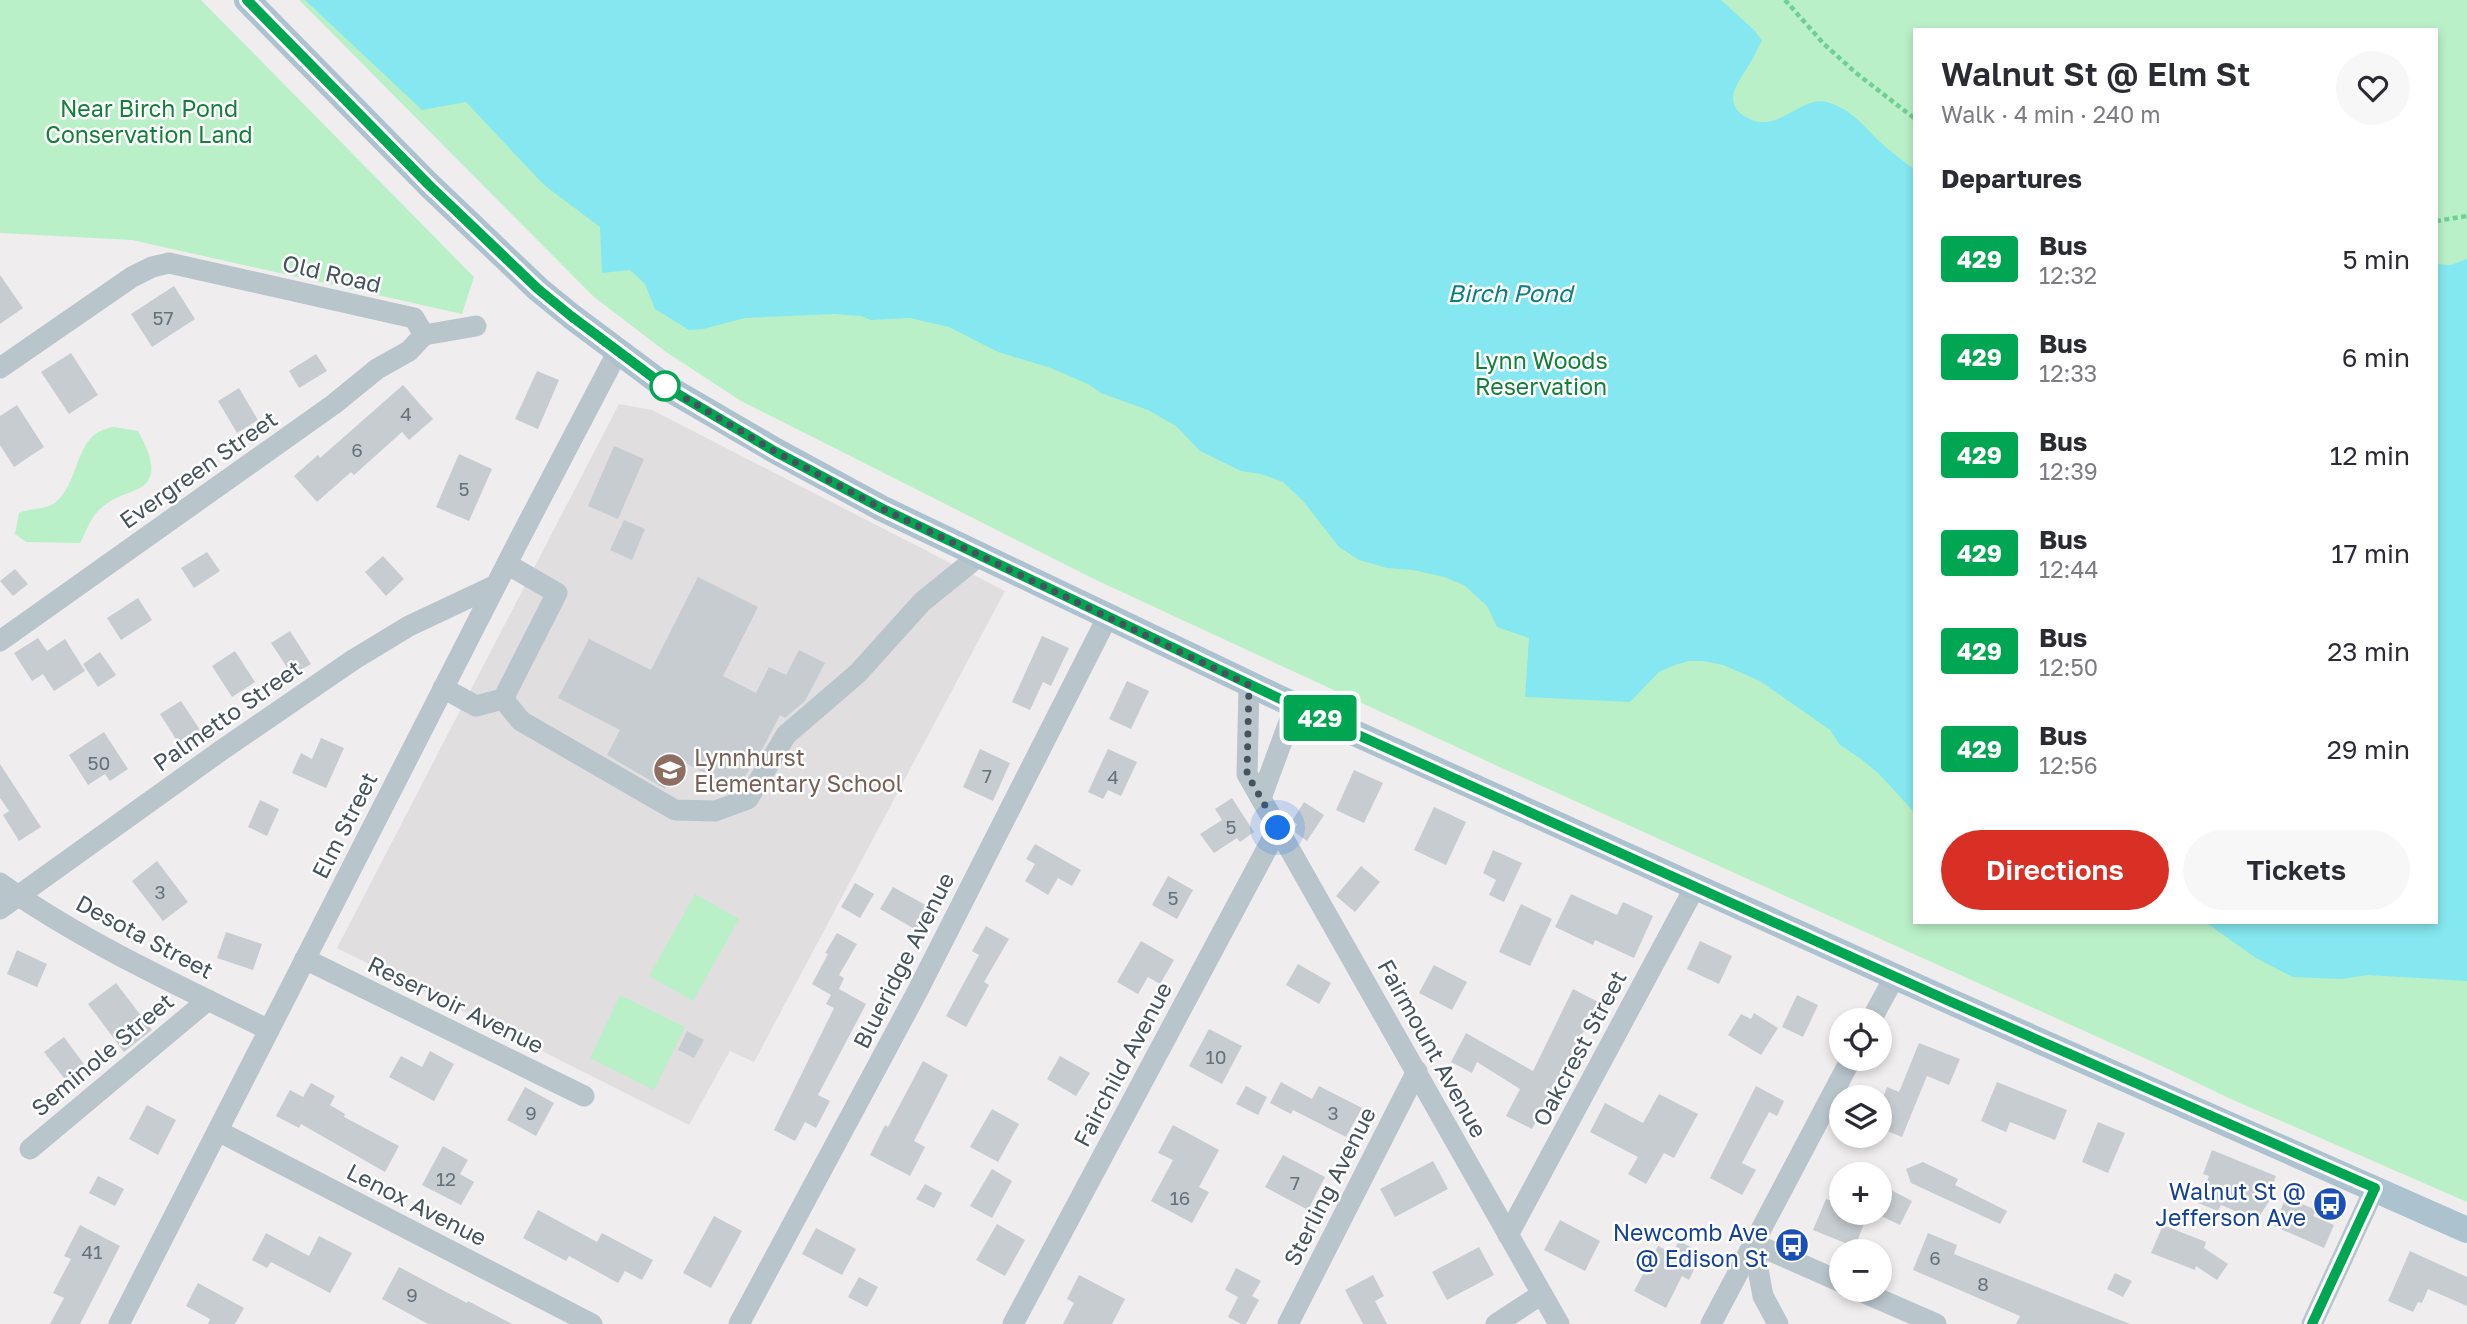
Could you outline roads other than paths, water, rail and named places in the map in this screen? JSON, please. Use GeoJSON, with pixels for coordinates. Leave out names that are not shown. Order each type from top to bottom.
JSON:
{"type":"FeatureCollection","features":[{"type":"Feature","properties":{"kind":"main road"},"geometry":{"type":"LineString","coordinates":[[247,0],[503,257],[571,316],[666,387],[776,452],[881,508],[1249,685],[1695,887],[2467,1230]]}},
{"type":"Feature","properties":{"kind":"street","name":"Old Road"},"geometry":{"type":"LineString","coordinates":[[0,368],[132,277],[152,267],[169,263],[414,318],[424,335]]}},
{"type":"Feature","properties":{"kind":"street"},"geometry":{"type":"LineString","coordinates":[[424,335],[476,326]]}},
{"type":"Feature","properties":{"kind":"street","name":"Evergreen Street"},"geometry":{"type":"LineString","coordinates":[[0,641],[334,404],[377,369],[409,351],[424,335]]}},
{"type":"Feature","properties":{"kind":"street","name":"Elm Street"},"geometry":{"type":"LineString","coordinates":[[118,1324],[618,351]]}},
{"type":"Feature","properties":{"kind":"street"},"geometry":{"type":"LineString","coordinates":[[503,699],[521,721],[675,810],[715,811],[748,799],[786,735],[858,673],[922,602],[979,555]]}},
{"type":"Feature","properties":{"kind":"street"},"geometry":{"type":"LineString","coordinates":[[443,688],[476,706],[503,699],[557,593],[507,564]]}},
{"type":"Feature","properties":{"kind":"street","name":"Palmetto Street"},"geometry":{"type":"LineString","coordinates":[[0,909],[353,660],[409,626],[496,585]]}},
{"type":"Feature","properties":{"kind":"street","name":"Blueridge Avenue"},"geometry":{"type":"LineString","coordinates":[[739,1324],[920,987],[1108,616]]}},
{"type":"Feature","properties":{"kind":"street","name":"Fairmount Avenue"},"geometry":{"type":"LineString","coordinates":[[1249,685],[1247,774],[1559,1324]]}},
{"type":"Feature","properties":{"kind":"street"},"geometry":{"type":"LineString","coordinates":[[1261,798],[1295,706]]}},
{"type":"Feature","properties":{"kind":"street","name":"Fairchild Avenue"},"geometry":{"type":"LineString","coordinates":[[1013,1324],[1278,828]]}},
{"type":"Feature","properties":{"kind":"street","name":"Desota Street"},"geometry":{"type":"LineString","coordinates":[[0,883],[100,944],[269,1030]]}},
{"type":"Feature","properties":{"kind":"street","name":"Oakcrest Street"},"geometry":{"type":"LineString","coordinates":[[1508,1235],[1695,887]]}},
{"type":"Feature","properties":{"kind":"street","name":"Reservoir Avenue"},"geometry":{"type":"LineString","coordinates":[[305,959],[584,1096]]}},
{"type":"Feature","properties":{"kind":"street"},"geometry":{"type":"LineString","coordinates":[[1878,1008],[1895,976]]}},
{"type":"Feature","properties":{"kind":"street","name":"Seminole Street"},"geometry":{"type":"LineString","coordinates":[[30,1149],[208,1000]]}},
{"type":"Feature","properties":{"kind":"street","name":"Sterling Avenue"},"geometry":{"type":"LineString","coordinates":[[1288,1324],[1417,1071]]}},
{"type":"Feature","properties":{"kind":"street"},"geometry":{"type":"LineString","coordinates":[[1711,1324],[1845,1071]]}},
{"type":"Feature","properties":{"kind":"street","name":"Lenox Avenue"},"geometry":{"type":"LineString","coordinates":[[218,1131],[592,1324]]}},
{"type":"Feature","properties":{"kind":"street"},"geometry":{"type":"LineString","coordinates":[[2312,1324],[2375,1188]]}},
{"type":"Feature","properties":{"kind":"street"},"geometry":{"type":"LineString","coordinates":[[1753,1243],[1829,1277]]}},
{"type":"Feature","properties":{"kind":"street"},"geometry":{"type":"LineString","coordinates":[[1753,1243],[1763,1296],[1779,1324]]}},
{"type":"Feature","properties":{"kind":"street"},"geometry":{"type":"LineString","coordinates":[[1496,1324],[1542,1294]]}},
{"type":"Feature","properties":{"kind":"street"},"geometry":{"type":"LineString","coordinates":[[1886,1302],[1936,1324]]}},
{"type":"Feature","properties":{"kind":"water","name":"Birch Pond"},"geometry":{"type":"Polygon","coordinates":[[[305,0],[1721,0],[1755,31],[1762,41],[1737,84],[1733,97],[1737,110],[1756,121],[1768,122],[1809,103],[1830,103],[1852,115],[1884,146],[1913,168],[1913,811],[1879,774],[1840,745],[1830,730],[1760,681],[1723,665],[1689,661],[1675,665],[1659,672],[1630,702],[1525,697],[1529,638],[1497,627],[1487,606],[1464,585],[1444,577],[1387,568],[1359,560],[1339,547],[1303,501],[1283,482],[1261,474],[1241,471],[1200,451],[1176,426],[1148,410],[1101,393],[1088,384],[1051,368],[998,352],[949,327],[910,318],[871,320],[861,316],[834,314],[745,318],[689,330],[655,309],[645,284],[630,270],[602,273],[600,227],[544,185],[466,102],[422,110],[305,0]]]}},
{"type":"Feature","properties":{"kind":"water"},"geometry":{"type":"Polygon","coordinates":[[[2467,259],[2467,981],[2368,975],[2342,979],[2293,977],[2256,958],[2208,924],[2438,924],[2438,264],[2451,265],[2467,259]]]}},
{"type":"Feature","properties":{"kind":"place","name":"Lynnhurst Elementary School"},"geometry":{"type":"Point","coordinates":[670,770]}},
{"type":"Feature","properties":{"kind":"place","name":"Walnut St @ Jefferson Ave"},"geometry":{"type":"Point","coordinates":[2330,1204]}},
{"type":"Feature","properties":{"kind":"place","name":"Newcomb Ave @ Edison St"},"geometry":{"type":"Point","coordinates":[1792,1245]}},
{"type":"Feature","properties":{"kind":"park label","name":"Near Birch Pond Conservation Land"},"geometry":{"type":"Point","coordinates":[149,121]}},
{"type":"Feature","properties":{"kind":"park label","name":"Lynn Woods Reservation"},"geometry":{"type":"Point","coordinates":[1541,373]}}]}
